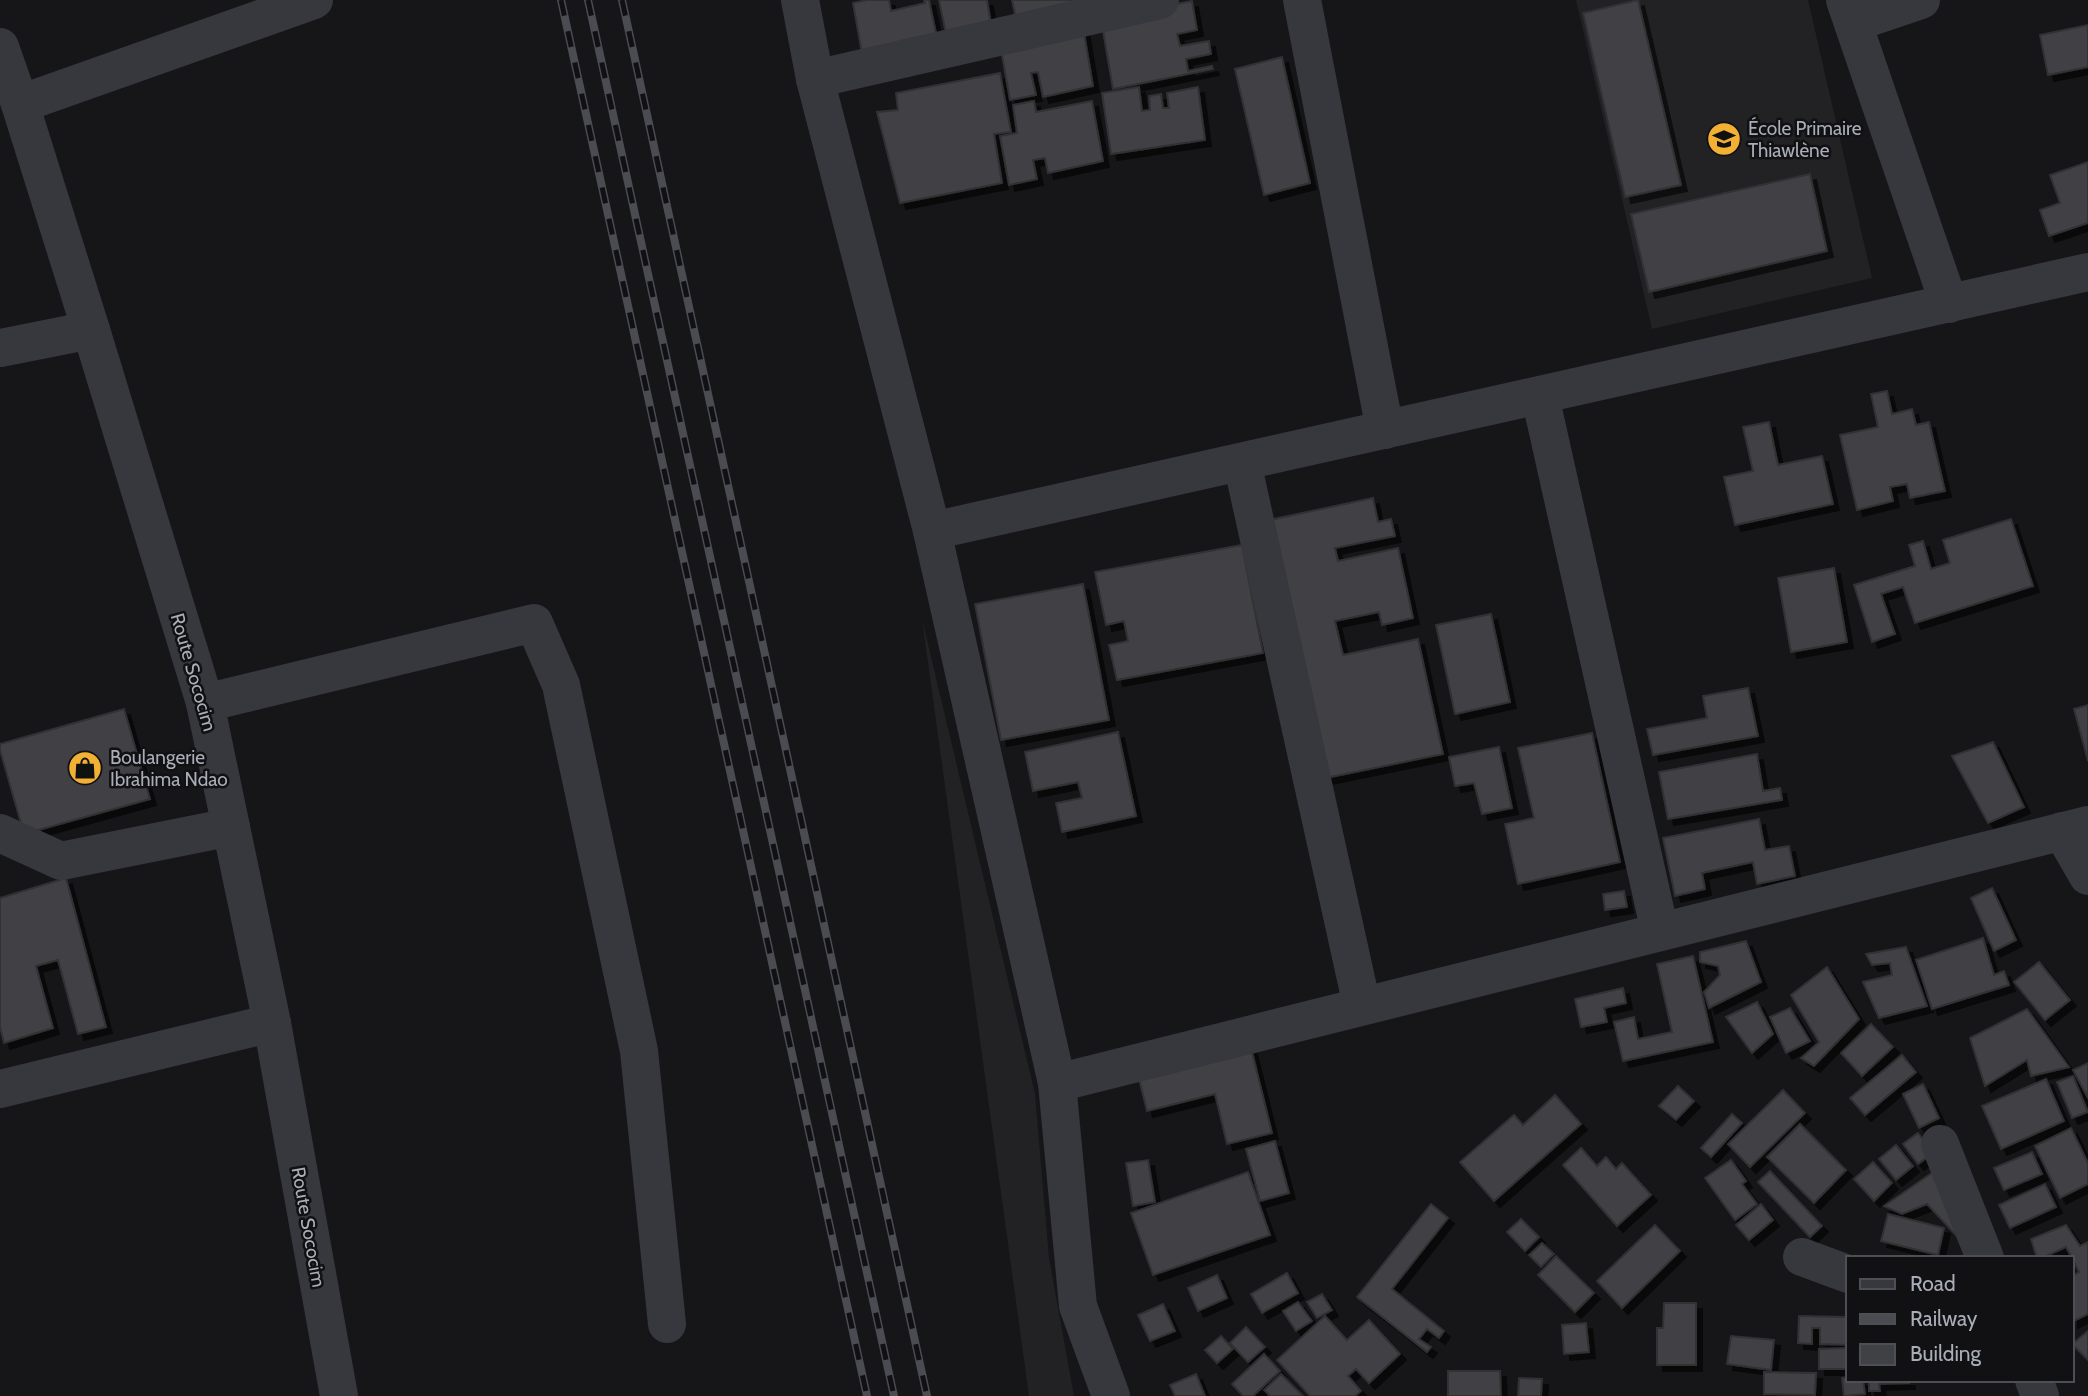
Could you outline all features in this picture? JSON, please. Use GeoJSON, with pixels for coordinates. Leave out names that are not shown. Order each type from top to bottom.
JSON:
{"type":"FeatureCollection","features":[{"type":"Feature","properties":{"kind":"street"},"geometry":{"type":"LineString","coordinates":[[20,104],[314,0]]}},
{"type":"Feature","properties":{"kind":"street"},"geometry":{"type":"LineString","coordinates":[[800,0],[815,79],[932,531],[1057,1083],[1078,1306],[1111,1396]]}},
{"type":"Feature","properties":{"kind":"street"},"geometry":{"type":"LineString","coordinates":[[815,79],[1160,0]]}},
{"type":"Feature","properties":{"kind":"street"},"geometry":{"type":"LineString","coordinates":[[1302,0],[1385,430]]}},
{"type":"Feature","properties":{"kind":"street"},"geometry":{"type":"LineString","coordinates":[[1922,0],[1849,11],[1950,304]]}},
{"type":"Feature","properties":{"kind":"street","name":"Route Sococim"},"geometry":{"type":"LineString","coordinates":[[0,47],[91,330],[205,704],[272,1023],[339,1396]]}},
{"type":"Feature","properties":{"kind":"street"},"geometry":{"type":"LineString","coordinates":[[932,531],[2088,272]]}},
{"type":"Feature","properties":{"kind":"street"},"geometry":{"type":"LineString","coordinates":[[0,348],[91,330]]}},
{"type":"Feature","properties":{"kind":"street"},"geometry":{"type":"LineString","coordinates":[[1541,396],[1660,932]]}},
{"type":"Feature","properties":{"kind":"street"},"geometry":{"type":"LineString","coordinates":[[1242,462],[1362,1006]]}},
{"type":"Feature","properties":{"kind":"street"},"geometry":{"type":"LineString","coordinates":[[205,704],[534,623],[561,685],[639,1051],[667,1324]]}},
{"type":"Feature","properties":{"kind":"street"},"geometry":{"type":"LineString","coordinates":[[0,832],[61,861],[231,827]]}},
{"type":"Feature","properties":{"kind":"street"},"geometry":{"type":"LineString","coordinates":[[1057,1083],[2075,828],[2088,876]]}},
{"type":"Feature","properties":{"kind":"street"},"geometry":{"type":"LineString","coordinates":[[0,1089],[272,1023]]}},
{"type":"Feature","properties":{"kind":"street"},"geometry":{"type":"LineString","coordinates":[[1940,1144],[1984,1256]]}},
{"type":"Feature","properties":{"kind":"street"},"geometry":{"type":"LineString","coordinates":[[1802,1257],[1846,1273]]}},
{"type":"Feature","properties":{"kind":"shaded area","name":"École Primaire Thiawlène"},"geometry":{"type":"Polygon","coordinates":[[[1576,0],[1808,0],[1872,278],[1652,329],[1576,0]]]}},
{"type":"Feature","properties":{"kind":"shaded area"},"geometry":{"type":"Polygon","coordinates":[[[922,619],[1035,1094],[1049,1258],[1074,1396],[1029,1396],[922,619]]]}},
{"type":"Feature","properties":{"kind":"building"},"geometry":{"type":"Polygon","coordinates":[[[889,0],[891,11],[929,0],[937,38],[862,54],[853,3],[889,0]]]}},
{"type":"Feature","properties":{"kind":"building"},"geometry":{"type":"Polygon","coordinates":[[[939,0],[987,0],[991,24],[946,34],[939,0]]]}},
{"type":"Feature","properties":{"kind":"building"},"geometry":{"type":"Polygon","coordinates":[[[1012,0],[1098,0],[1016,19],[1012,0]]]}},
{"type":"Feature","properties":{"kind":"building"},"geometry":{"type":"Polygon","coordinates":[[[1638,0],[1681,185],[1625,197],[1583,13],[1638,0]]]}},
{"type":"Feature","properties":{"kind":"building"},"geometry":{"type":"Polygon","coordinates":[[[1192,1],[1197,30],[1177,34],[1180,46],[1209,41],[1211,54],[1186,59],[1188,71],[1212,66],[1213,69],[1113,89],[1101,19],[1192,1]]]}},
{"type":"Feature","properties":{"kind":"building"},"geometry":{"type":"Polygon","coordinates":[[[2088,25],[2088,67],[2048,75],[2040,35],[2088,25]]]}},
{"type":"Feature","properties":{"kind":"building"},"geometry":{"type":"Polygon","coordinates":[[[1083,27],[1093,86],[1043,97],[1038,72],[1031,73],[1036,95],[1010,100],[1000,44],[1083,27]]]}},
{"type":"Feature","properties":{"kind":"building"},"geometry":{"type":"Polygon","coordinates":[[[1282,57],[1310,183],[1264,195],[1235,69],[1282,57]]]}},
{"type":"Feature","properties":{"kind":"building"},"geometry":{"type":"Polygon","coordinates":[[[1000,73],[1011,132],[994,134],[1002,183],[900,203],[877,112],[898,110],[896,93],[1000,73]]]}},
{"type":"Feature","properties":{"kind":"building"},"geometry":{"type":"Polygon","coordinates":[[[1139,87],[1142,111],[1150,110],[1149,96],[1161,94],[1163,108],[1169,108],[1167,93],[1198,87],[1205,140],[1111,154],[1102,93],[1139,87]]]}},
{"type":"Feature","properties":{"kind":"building"},"geometry":{"type":"Polygon","coordinates":[[[1034,101],[1036,112],[1092,101],[1103,161],[1048,173],[1045,158],[1033,160],[1037,179],[1009,185],[1000,136],[1017,133],[1013,105],[1034,101]]]}},
{"type":"Feature","properties":{"kind":"building"},"geometry":{"type":"Polygon","coordinates":[[[2088,162],[2088,223],[2049,236],[2040,210],[2060,203],[2050,175],[2088,162]]]}},
{"type":"Feature","properties":{"kind":"building"},"geometry":{"type":"Polygon","coordinates":[[[1810,174],[1827,251],[1649,292],[1631,214],[1810,174]]]}},
{"type":"Feature","properties":{"kind":"building"},"geometry":{"type":"Polygon","coordinates":[[[1887,391],[1892,414],[1912,409],[1916,425],[1929,422],[1945,491],[1910,498],[1907,484],[1890,487],[1893,501],[1857,510],[1840,435],[1878,427],[1871,394],[1887,391]]]}},
{"type":"Feature","properties":{"kind":"building"},"geometry":{"type":"Polygon","coordinates":[[[1769,422],[1778,465],[1822,456],[1833,504],[1735,525],[1724,477],[1753,471],[1743,427],[1769,422]]]}},
{"type":"Feature","properties":{"kind":"building"},"geometry":{"type":"Polygon","coordinates":[[[1373,498],[1378,522],[1391,519],[1395,536],[1335,548],[1338,561],[1398,548],[1413,618],[1382,625],[1379,612],[1335,621],[1343,655],[1418,639],[1443,754],[1316,780],[1260,522],[1373,498]]]}},
{"type":"Feature","properties":{"kind":"building"},"geometry":{"type":"Polygon","coordinates":[[[2011,519],[2033,586],[1915,623],[1903,587],[1881,594],[1895,634],[1872,642],[1854,585],[1915,566],[1909,545],[1923,541],[1931,569],[1950,563],[1943,540],[2011,519]]]}},
{"type":"Feature","properties":{"kind":"building"},"geometry":{"type":"Polygon","coordinates":[[[1242,545],[1263,653],[1117,680],[1109,645],[1128,641],[1124,621],[1106,625],[1095,572],[1242,545]]]}},
{"type":"Feature","properties":{"kind":"building"},"geometry":{"type":"Polygon","coordinates":[[[1834,568],[1847,642],[1791,652],[1778,578],[1834,568]]]}},
{"type":"Feature","properties":{"kind":"building"},"geometry":{"type":"Polygon","coordinates":[[[1083,584],[1109,720],[1001,740],[975,604],[1083,584]]]}},
{"type":"Feature","properties":{"kind":"building"},"geometry":{"type":"Polygon","coordinates":[[[1491,614],[1510,702],[1455,714],[1436,625],[1491,614]]]}},
{"type":"Feature","properties":{"kind":"building"},"geometry":{"type":"Polygon","coordinates":[[[1748,688],[1758,736],[1653,755],[1647,729],[1707,718],[1703,696],[1748,688]]]}},
{"type":"Feature","properties":{"kind":"building"},"geometry":{"type":"Polygon","coordinates":[[[2088,705],[2088,761],[2074,709],[2088,705]]]}},
{"type":"Feature","properties":{"kind":"building"},"geometry":{"type":"Polygon","coordinates":[[[124,709],[150,799],[24,834],[0,744],[124,709]]]}},
{"type":"Feature","properties":{"kind":"building"},"geometry":{"type":"Polygon","coordinates":[[[1118,732],[1136,816],[1062,832],[1056,803],[1082,798],[1078,782],[1033,791],[1025,752],[1118,732]]]}},
{"type":"Feature","properties":{"kind":"building"},"geometry":{"type":"Polygon","coordinates":[[[1592,733],[1620,862],[1518,884],[1505,824],[1534,818],[1518,748],[1592,733]]]}},
{"type":"Feature","properties":{"kind":"building"},"geometry":{"type":"Polygon","coordinates":[[[1993,742],[2024,807],[1988,823],[1952,756],[1993,742]]]}},
{"type":"Feature","properties":{"kind":"building"},"geometry":{"type":"Polygon","coordinates":[[[1499,747],[1512,808],[1482,814],[1474,783],[1455,786],[1449,757],[1499,747]]]}},
{"type":"Feature","properties":{"kind":"building"},"geometry":{"type":"Polygon","coordinates":[[[1757,754],[1763,791],[1780,788],[1782,800],[1668,819],[1659,772],[1757,754]]]}},
{"type":"Feature","properties":{"kind":"building"},"geometry":{"type":"Polygon","coordinates":[[[1759,819],[1765,850],[1789,846],[1795,876],[1757,884],[1753,862],[1702,873],[1705,889],[1675,896],[1663,838],[1759,819]]]}},
{"type":"Feature","properties":{"kind":"building"},"geometry":{"type":"Polygon","coordinates":[[[66,878],[106,1027],[78,1034],[58,960],[36,966],[53,1028],[4,1043],[0,1027],[0,898],[66,878]]]}},
{"type":"Feature","properties":{"kind":"building"},"geometry":{"type":"Polygon","coordinates":[[[1992,888],[2016,940],[1994,951],[1971,898],[1992,888]]]}},
{"type":"Feature","properties":{"kind":"building"},"geometry":{"type":"Polygon","coordinates":[[[1624,891],[1627,907],[1605,910],[1603,894],[1624,891]]]}},
{"type":"Feature","properties":{"kind":"building"},"geometry":{"type":"Polygon","coordinates":[[[1983,938],[1994,975],[2004,971],[2009,985],[1932,1009],[1916,960],[1983,938]]]}},
{"type":"Feature","properties":{"kind":"building"},"geometry":{"type":"Polygon","coordinates":[[[1746,941],[1761,982],[1709,1008],[1704,992],[1720,975],[1718,966],[1700,962],[1700,952],[1746,941]]]}},
{"type":"Feature","properties":{"kind":"building"},"geometry":{"type":"Polygon","coordinates":[[[1906,947],[1927,1006],[1879,1018],[1863,982],[1892,975],[1890,963],[1872,965],[1866,954],[1906,947]]]}},
{"type":"Feature","properties":{"kind":"building"},"geometry":{"type":"Polygon","coordinates":[[[1693,956],[1713,1042],[1623,1061],[1614,1022],[1634,1017],[1638,1039],[1672,1032],[1657,964],[1693,956]]]}},
{"type":"Feature","properties":{"kind":"building"},"geometry":{"type":"Polygon","coordinates":[[[2039,962],[2070,1000],[2045,1020],[2014,982],[2039,962]]]}},
{"type":"Feature","properties":{"kind":"building"},"geometry":{"type":"Polygon","coordinates":[[[1827,967],[1859,1019],[1814,1066],[1801,1058],[1819,1042],[1791,995],[1827,967]]]}},
{"type":"Feature","properties":{"kind":"building"},"geometry":{"type":"Polygon","coordinates":[[[1623,988],[1626,1003],[1604,1008],[1607,1022],[1581,1027],[1575,999],[1623,988]]]}},
{"type":"Feature","properties":{"kind":"building"},"geometry":{"type":"Polygon","coordinates":[[[1757,1002],[1773,1034],[1752,1053],[1726,1017],[1757,1002]]]}},
{"type":"Feature","properties":{"kind":"building"},"geometry":{"type":"Polygon","coordinates":[[[1790,1008],[1810,1041],[1786,1053],[1770,1017],[1790,1008]]]}},
{"type":"Feature","properties":{"kind":"building"},"geometry":{"type":"Polygon","coordinates":[[[2027,1009],[2069,1067],[2031,1076],[2027,1060],[1985,1086],[1970,1038],[2027,1009]]]}},
{"type":"Feature","properties":{"kind":"building"},"geometry":{"type":"Polygon","coordinates":[[[1871,1024],[1893,1047],[1862,1076],[1841,1053],[1871,1024]]]}},
{"type":"Feature","properties":{"kind":"building"},"geometry":{"type":"Polygon","coordinates":[[[1251,1048],[1272,1133],[1227,1144],[1215,1094],[1147,1111],[1138,1075],[1251,1048]]]}},
{"type":"Feature","properties":{"kind":"building"},"geometry":{"type":"Polygon","coordinates":[[[1902,1055],[1916,1072],[1865,1115],[1850,1098],[1902,1055]]]}},
{"type":"Feature","properties":{"kind":"building"},"geometry":{"type":"Polygon","coordinates":[[[2088,1063],[2088,1098],[2073,1070],[2088,1063]]]}},
{"type":"Feature","properties":{"kind":"building"},"geometry":{"type":"Polygon","coordinates":[[[2073,1076],[2088,1112],[2072,1118],[2057,1082],[2073,1076]]]}},
{"type":"Feature","properties":{"kind":"building"},"geometry":{"type":"Polygon","coordinates":[[[2046,1079],[2064,1121],[2001,1149],[1982,1106],[2046,1079]]]}},
{"type":"Feature","properties":{"kind":"building"},"geometry":{"type":"Polygon","coordinates":[[[1923,1084],[1939,1118],[1919,1128],[1903,1094],[1923,1084]]]}},
{"type":"Feature","properties":{"kind":"building"},"geometry":{"type":"Polygon","coordinates":[[[1678,1086],[1694,1101],[1676,1120],[1659,1106],[1678,1086]]]}},
{"type":"Feature","properties":{"kind":"building"},"geometry":{"type":"Polygon","coordinates":[[[1783,1090],[1805,1113],[1750,1167],[1728,1144],[1783,1090]]]}},
{"type":"Feature","properties":{"kind":"building"},"geometry":{"type":"Polygon","coordinates":[[[1555,1095],[1581,1124],[1494,1201],[1460,1162],[1514,1115],[1523,1125],[1555,1095]]]}},
{"type":"Feature","properties":{"kind":"building"},"geometry":{"type":"Polygon","coordinates":[[[1732,1114],[1742,1123],[1711,1157],[1701,1148],[1732,1114]]]}},
{"type":"Feature","properties":{"kind":"building"},"geometry":{"type":"Polygon","coordinates":[[[1800,1124],[1846,1170],[1814,1203],[1767,1157],[1800,1124]]]}},
{"type":"Feature","properties":{"kind":"building"},"geometry":{"type":"Polygon","coordinates":[[[2071,1128],[2088,1163],[2088,1184],[2060,1198],[2035,1146],[2071,1128]]]}},
{"type":"Feature","properties":{"kind":"building"},"geometry":{"type":"Polygon","coordinates":[[[1918,1133],[1933,1153],[1918,1164],[1903,1144],[1918,1133]]]}},
{"type":"Feature","properties":{"kind":"building"},"geometry":{"type":"Polygon","coordinates":[[[1275,1141],[1289,1193],[1260,1201],[1246,1149],[1275,1141]]]}},
{"type":"Feature","properties":{"kind":"building"},"geometry":{"type":"Polygon","coordinates":[[[1896,1145],[1913,1166],[1896,1180],[1879,1159],[1896,1145]]]}},
{"type":"Feature","properties":{"kind":"building"},"geometry":{"type":"Polygon","coordinates":[[[1581,1148],[1597,1166],[1606,1157],[1616,1169],[1622,1163],[1651,1195],[1617,1226],[1563,1165],[1581,1148]]]}},
{"type":"Feature","properties":{"kind":"building"},"geometry":{"type":"Polygon","coordinates":[[[2032,1152],[2042,1174],[2004,1190],[1994,1168],[2032,1152]]]}},
{"type":"Feature","properties":{"kind":"building"},"geometry":{"type":"Polygon","coordinates":[[[1148,1160],[1155,1202],[1133,1206],[1126,1163],[1148,1160]]]}},
{"type":"Feature","properties":{"kind":"building"},"geometry":{"type":"Polygon","coordinates":[[[1731,1160],[1746,1181],[1742,1184],[1757,1204],[1735,1220],[1705,1178],[1731,1160]]]}},
{"type":"Feature","properties":{"kind":"building"},"geometry":{"type":"Polygon","coordinates":[[[1873,1162],[1892,1183],[1874,1201],[1854,1179],[1873,1162]]]}},
{"type":"Feature","properties":{"kind":"building"},"geometry":{"type":"Polygon","coordinates":[[[1942,1166],[1968,1248],[1927,1204],[1902,1214],[1884,1206],[1942,1166]]]}},
{"type":"Feature","properties":{"kind":"building"},"geometry":{"type":"Polygon","coordinates":[[[1770,1171],[1822,1226],[1810,1237],[1758,1182],[1770,1171]]]}},
{"type":"Feature","properties":{"kind":"building"},"geometry":{"type":"Polygon","coordinates":[[[1248,1172],[1270,1235],[1153,1275],[1131,1213],[1248,1172]]]}},
{"type":"Feature","properties":{"kind":"building"},"geometry":{"type":"Polygon","coordinates":[[[2045,1184],[2056,1207],[2010,1228],[1999,1205],[2045,1184]]]}},
{"type":"Feature","properties":{"kind":"building"},"geometry":{"type":"Polygon","coordinates":[[[1431,1204],[1448,1218],[1392,1289],[1444,1331],[1439,1338],[1427,1329],[1419,1339],[1431,1347],[1427,1352],[1357,1297],[1431,1204]]]}},
{"type":"Feature","properties":{"kind":"building"},"geometry":{"type":"Polygon","coordinates":[[[1761,1204],[1773,1220],[1749,1240],[1736,1225],[1761,1204]]]}},
{"type":"Feature","properties":{"kind":"building"},"geometry":{"type":"Polygon","coordinates":[[[1888,1214],[1944,1228],[1938,1255],[1881,1241],[1888,1214]]]}},
{"type":"Feature","properties":{"kind":"building"},"geometry":{"type":"Polygon","coordinates":[[[1521,1219],[1539,1237],[1525,1251],[1507,1232],[1521,1219]]]}},
{"type":"Feature","properties":{"kind":"building"},"geometry":{"type":"Polygon","coordinates":[[[1655,1225],[1680,1251],[1622,1308],[1597,1281],[1655,1225]]]}},
{"type":"Feature","properties":{"kind":"building"},"geometry":{"type":"Polygon","coordinates":[[[2066,1225],[2080,1246],[2088,1242],[2088,1314],[2074,1321],[2074,1275],[2079,1272],[2074,1256],[2071,1256],[2066,1247],[2046,1256],[2036,1256],[2031,1239],[2066,1225]]]}},
{"type":"Feature","properties":{"kind":"building"},"geometry":{"type":"Polygon","coordinates":[[[1542,1243],[1554,1254],[1541,1267],[1529,1255],[1542,1243]]]}},
{"type":"Feature","properties":{"kind":"building"},"geometry":{"type":"Polygon","coordinates":[[[1556,1256],[1594,1293],[1575,1312],[1538,1275],[1556,1256]]]}},
{"type":"Feature","properties":{"kind":"building"},"geometry":{"type":"Polygon","coordinates":[[[1287,1273],[1298,1293],[1262,1313],[1251,1294],[1287,1273]]]}},
{"type":"Feature","properties":{"kind":"building"},"geometry":{"type":"Polygon","coordinates":[[[1217,1275],[1227,1298],[1198,1311],[1188,1288],[1217,1275]]]}},
{"type":"Feature","properties":{"kind":"building"},"geometry":{"type":"Polygon","coordinates":[[[1322,1294],[1332,1310],[1317,1318],[1307,1302],[1322,1294]]]}},
{"type":"Feature","properties":{"kind":"building"},"geometry":{"type":"Polygon","coordinates":[[[1298,1302],[1312,1321],[1296,1331],[1283,1311],[1298,1302]]]}},
{"type":"Feature","properties":{"kind":"building"},"geometry":{"type":"Polygon","coordinates":[[[1664,1303],[1696,1303],[1696,1365],[1657,1365],[1657,1328],[1663,1328],[1664,1303]]]}},
{"type":"Feature","properties":{"kind":"building"},"geometry":{"type":"Polygon","coordinates":[[[1163,1304],[1175,1331],[1150,1341],[1138,1315],[1163,1304]]]}},
{"type":"Feature","properties":{"kind":"building"},"geometry":{"type":"Polygon","coordinates":[[[1325,1316],[1347,1340],[1369,1320],[1400,1354],[1369,1383],[1356,1369],[1348,1376],[1361,1391],[1355,1396],[1310,1396],[1277,1360],[1325,1316]]]}},
{"type":"Feature","properties":{"kind":"building"},"geometry":{"type":"Polygon","coordinates":[[[1799,1316],[1846,1317],[1846,1345],[1820,1344],[1820,1328],[1812,1328],[1812,1344],[1798,1343],[1799,1316]]]}},
{"type":"Feature","properties":{"kind":"building"},"geometry":{"type":"Polygon","coordinates":[[[1586,1323],[1589,1352],[1564,1354],[1562,1325],[1586,1323]]]}},
{"type":"Feature","properties":{"kind":"building"},"geometry":{"type":"Polygon","coordinates":[[[1246,1327],[1265,1347],[1248,1362],[1230,1343],[1246,1327]]]}},
{"type":"Feature","properties":{"kind":"building"},"geometry":{"type":"Polygon","coordinates":[[[2088,1331],[2088,1360],[2074,1346],[2074,1342],[2088,1331]]]}},
{"type":"Feature","properties":{"kind":"building"},"geometry":{"type":"Polygon","coordinates":[[[1221,1336],[1233,1349],[1217,1363],[1205,1350],[1221,1336]]]}},
{"type":"Feature","properties":{"kind":"building"},"geometry":{"type":"Polygon","coordinates":[[[1731,1336],[1774,1340],[1771,1370],[1727,1364],[1731,1336]]]}},
{"type":"Feature","properties":{"kind":"building"},"geometry":{"type":"Polygon","coordinates":[[[1846,1348],[1846,1369],[1819,1369],[1819,1349],[1846,1348]]]}},
{"type":"Feature","properties":{"kind":"building"},"geometry":{"type":"Polygon","coordinates":[[[1264,1354],[1280,1371],[1253,1396],[1243,1396],[1232,1384],[1264,1354]]]}},
{"type":"Feature","properties":{"kind":"building"},"geometry":{"type":"Polygon","coordinates":[[[1448,1371],[1500,1371],[1501,1396],[1448,1396],[1448,1371]]]}},
{"type":"Feature","properties":{"kind":"building"},"geometry":{"type":"Polygon","coordinates":[[[1764,1372],[1816,1373],[1815,1395],[1764,1394],[1764,1372]]]}},
{"type":"Feature","properties":{"kind":"building"},"geometry":{"type":"Polygon","coordinates":[[[1196,1374],[1205,1396],[1175,1396],[1170,1385],[1196,1374]]]}},
{"type":"Feature","properties":{"kind":"building"},"geometry":{"type":"Polygon","coordinates":[[[1281,1374],[1303,1396],[1270,1396],[1264,1390],[1281,1374]]]}},
{"type":"Feature","properties":{"kind":"building"},"geometry":{"type":"Polygon","coordinates":[[[1846,1377],[1846,1382],[1863,1382],[1865,1394],[1844,1396],[1842,1378],[1846,1377]]]}},
{"type":"Feature","properties":{"kind":"building"},"geometry":{"type":"Polygon","coordinates":[[[1519,1378],[1542,1379],[1541,1396],[1518,1396],[1519,1378]]]}},
{"type":"Feature","properties":{"kind":"building"},"geometry":{"type":"Polygon","coordinates":[[[1869,1382],[1909,1382],[1879,1384],[1880,1391],[1869,1391],[1869,1382]]]}},
{"type":"Feature","properties":{"kind":"railway"},"geometry":{"type":"LineString","coordinates":[[561,0],[867,1396]]}},
{"type":"Feature","properties":{"kind":"railway"},"geometry":{"type":"LineString","coordinates":[[588,0],[894,1396]]}},
{"type":"Feature","properties":{"kind":"railway"},"geometry":{"type":"LineString","coordinates":[[622,0],[927,1396]]}},
{"type":"Feature","properties":{"kind":"place","name":"École Primaire Thiawlène"},"geometry":{"type":"Point","coordinates":[1724,139]}},
{"type":"Feature","properties":{"kind":"place","name":"Boulangerie Ibrahima Ndao"},"geometry":{"type":"Point","coordinates":[85,768]}}]}
